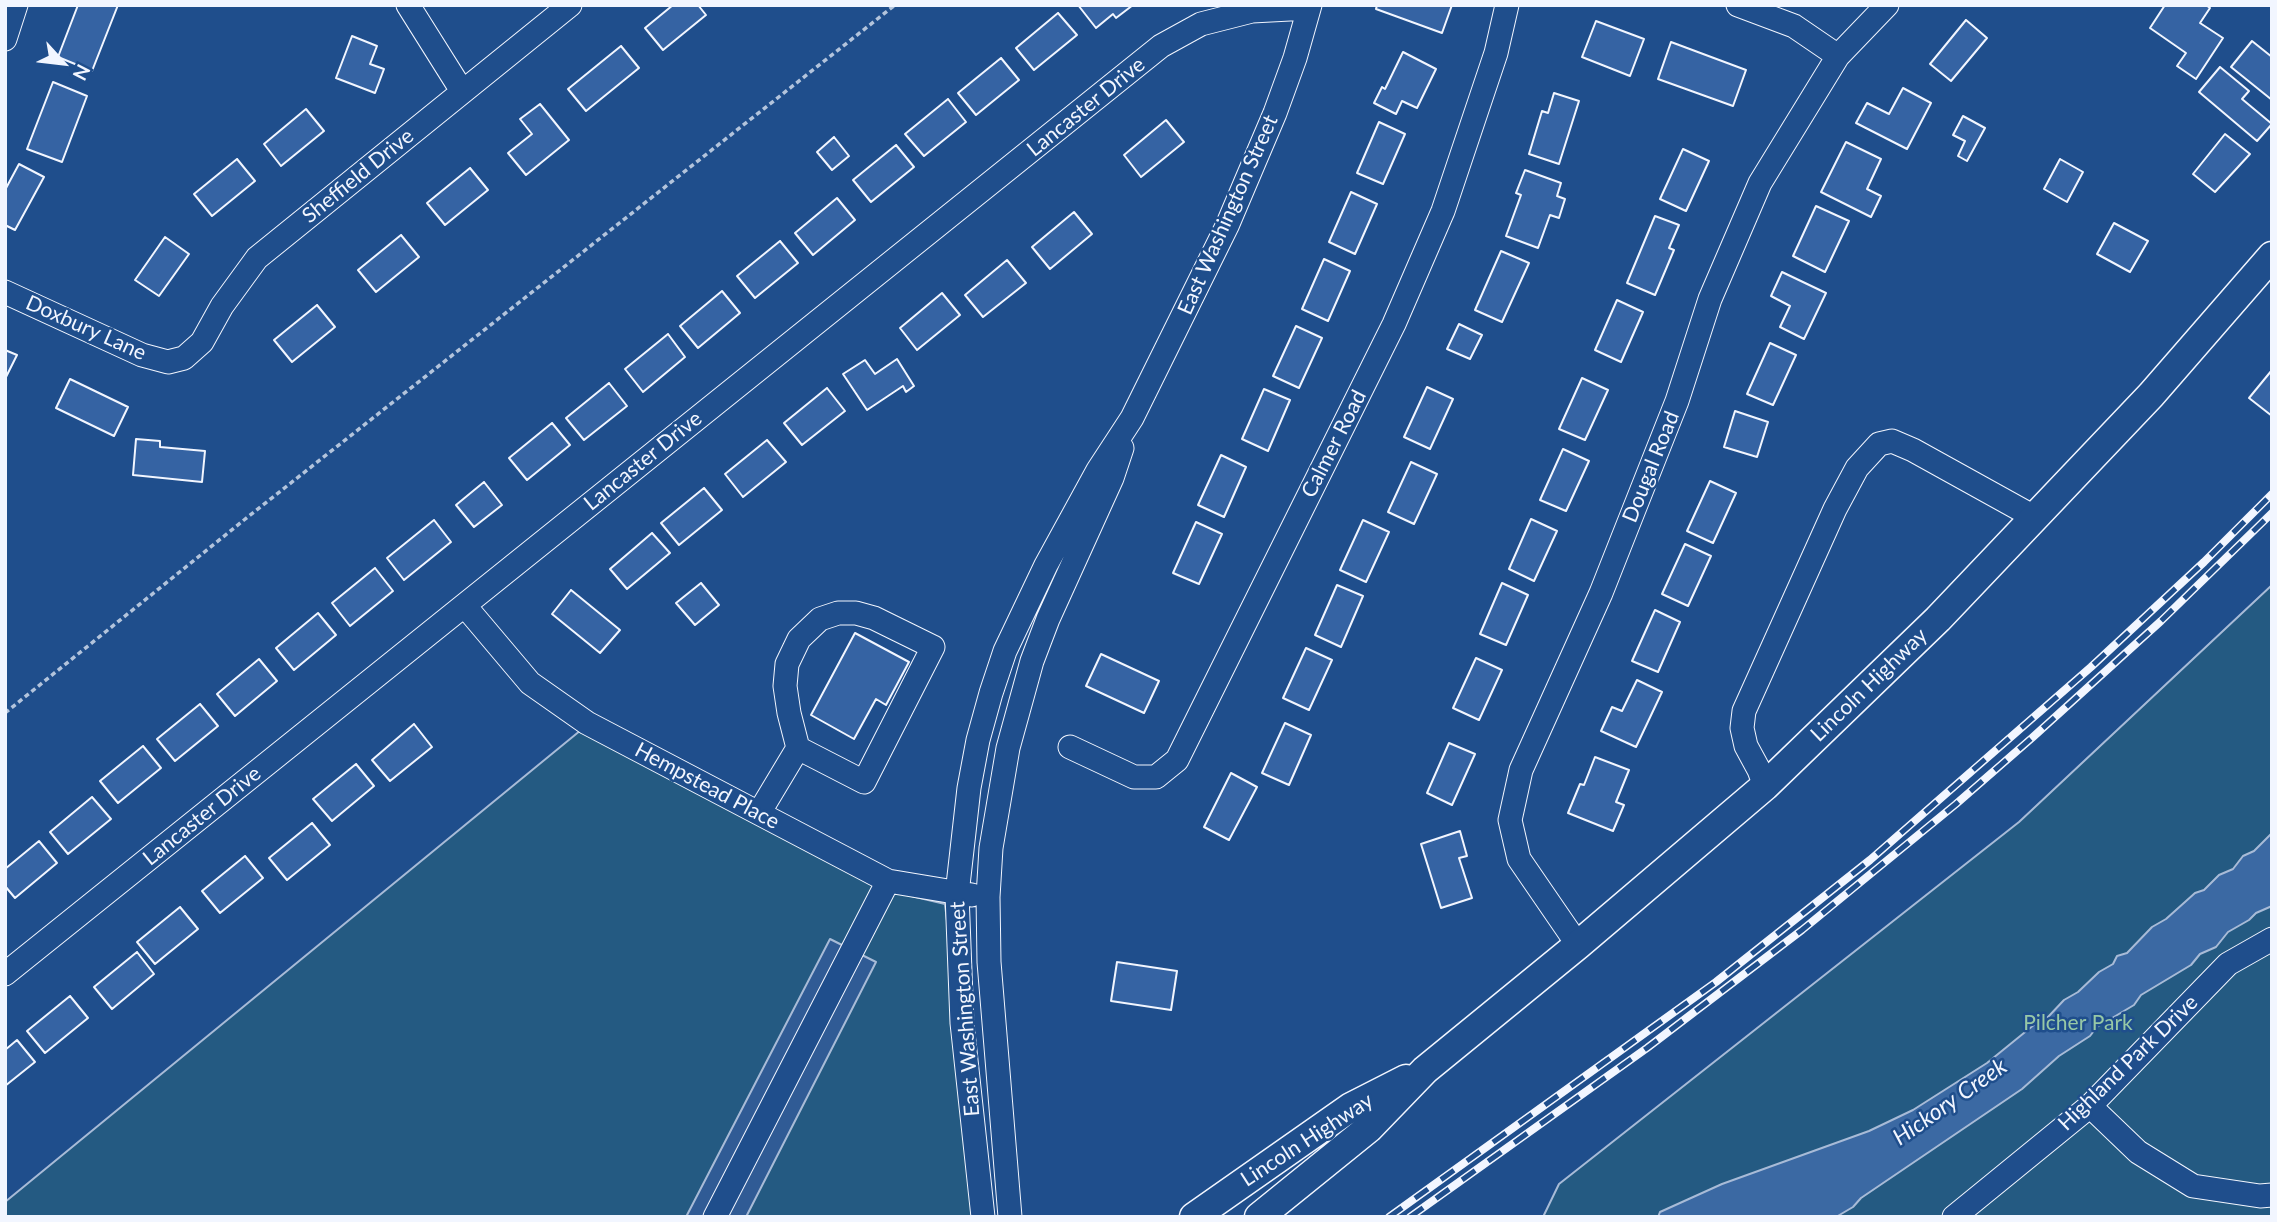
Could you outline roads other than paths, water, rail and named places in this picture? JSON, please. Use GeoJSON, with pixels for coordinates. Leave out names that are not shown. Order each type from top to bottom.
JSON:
{"type":"FeatureCollection","features":[{"type":"Feature","properties":{"kind":"main road","name":"Lincoln Highway"},"geometry":{"type":"LineString","coordinates":[[1259,1217],[1369,1128],[1424,1070],[1578,945],[1765,786],[1938,619],[2151,395],[2272,256]]}},
{"type":"Feature","properties":{"kind":"main road","name":"Lincoln Highway"},"geometry":{"type":"LineString","coordinates":[[1194,1217],[1351,1107],[1424,1070]]}},
{"type":"Feature","properties":{"kind":"street"},"geometry":{"type":"LineString","coordinates":[[5,39],[16,5]]}},
{"type":"Feature","properties":{"kind":"street"},"geometry":{"type":"LineString","coordinates":[[408,5],[462,91]]}},
{"type":"Feature","properties":{"kind":"street","name":"Sheffield Drive"},"geometry":{"type":"LineString","coordinates":[[168,362],[184,358],[202,342],[222,306],[257,258],[570,5]]}},
{"type":"Feature","properties":{"kind":"street","name":"Calmer Road"},"geometry":{"type":"LineString","coordinates":[[1070,747],[1134,777],[1156,777],[1177,760],[1394,324],[1443,211],[1496,53],[1507,5]]}},
{"type":"Feature","properties":{"kind":"street"},"geometry":{"type":"LineString","coordinates":[[1738,5],[1794,26],[1838,56]]}},
{"type":"Feature","properties":{"kind":"street","name":"Dougal Road"},"geometry":{"type":"LineString","coordinates":[[1578,945],[1519,859],[1510,820],[1521,770],[1601,593],[1677,401],[1710,299],[1760,183],[1838,56],[1887,5]]}},
{"type":"Feature","properties":{"kind":"street","name":"East Washington Street"},"geometry":{"type":"LineString","coordinates":[[983,1217],[962,1023],[957,894],[962,837],[978,740],[1006,651],[1046,565],[1097,470],[1132,418],[1227,226],[1287,80],[1309,7]]}},
{"type":"Feature","properties":{"kind":"street","name":"Lancaster Drive"},"geometry":{"type":"LineString","coordinates":[[5,974],[1161,46],[1200,24],[1252,11],[1309,7]]}},
{"type":"Feature","properties":{"kind":"street","name":"Doxbury Lane"},"geometry":{"type":"LineString","coordinates":[[5,292],[142,355],[168,362]]}},
{"type":"Feature","properties":{"kind":"street","name":"East Washington Street"},"geometry":{"type":"LineString","coordinates":[[1010,1217],[990,986],[988,897],[991,848],[1020,703],[1048,619],[1112,478],[1132,418]]}},
{"type":"Feature","properties":{"kind":"street"},"geometry":{"type":"LineString","coordinates":[[1765,786],[1746,746],[1742,728],[1744,711],[1835,509],[1857,468],[1879,444],[1892,440],[2034,517]]}},
{"type":"Feature","properties":{"kind":"street","name":"Hempstead Place"},"geometry":{"type":"LineString","coordinates":[[466,606],[530,683],[587,723],[888,881],[988,897]]}},
{"type":"Feature","properties":{"kind":"street"},"geometry":{"type":"LineString","coordinates":[[758,813],[798,748],[785,686],[787,664],[799,639],[820,619],[838,613],[856,613],[874,618],[933,647],[864,782],[798,748]]}},
{"type":"Feature","properties":{"kind":"street"},"geometry":{"type":"LineString","coordinates":[[715,1217],[888,881]]}},
{"type":"Feature","properties":{"kind":"street","name":"Highland Park Drive"},"geometry":{"type":"LineString","coordinates":[[1954,1217],[2090,1106],[2228,964],[2272,939]]}},
{"type":"Feature","properties":{"kind":"street"},"geometry":{"type":"LineString","coordinates":[[2090,1106],[2138,1152],[2193,1186],[2260,1196],[2272,1195]]}},
{"type":"Feature","properties":{"kind":"water","name":"Hickory Creek"},"geometry":{"type":"Polygon","coordinates":[[[2272,833],[2272,906],[2256,913],[2228,932],[2216,947],[2200,954],[2191,965],[2141,995],[2134,1005],[2097,1027],[2090,1036],[2059,1056],[2022,1089],[1861,1198],[1853,1207],[1836,1217],[1658,1217],[1660,1212],[1722,1184],[1869,1131],[1913,1110],[1987,1063],[2035,1024],[2048,1017],[2064,1000],[2113,964],[2117,956],[2127,953],[2152,927],[2166,919],[2195,893],[2204,890],[2219,875],[2233,869],[2243,856],[2254,851],[2272,833]]]}},
{"type":"Feature","properties":{"kind":"railway"},"geometry":{"type":"LineString","coordinates":[[1389,1217],[1716,982],[1870,860],[2091,667],[2204,562],[2272,494]]}},
{"type":"Feature","properties":{"kind":"railway"},"geometry":{"type":"LineString","coordinates":[[1410,1217],[1647,1048],[1802,930],[2033,737],[2161,621],[2272,513]]}},
{"type":"Feature","properties":{"kind":"park label","name":"Pilcher Park"},"geometry":{"type":"Point","coordinates":[2078,1023]}}]}
